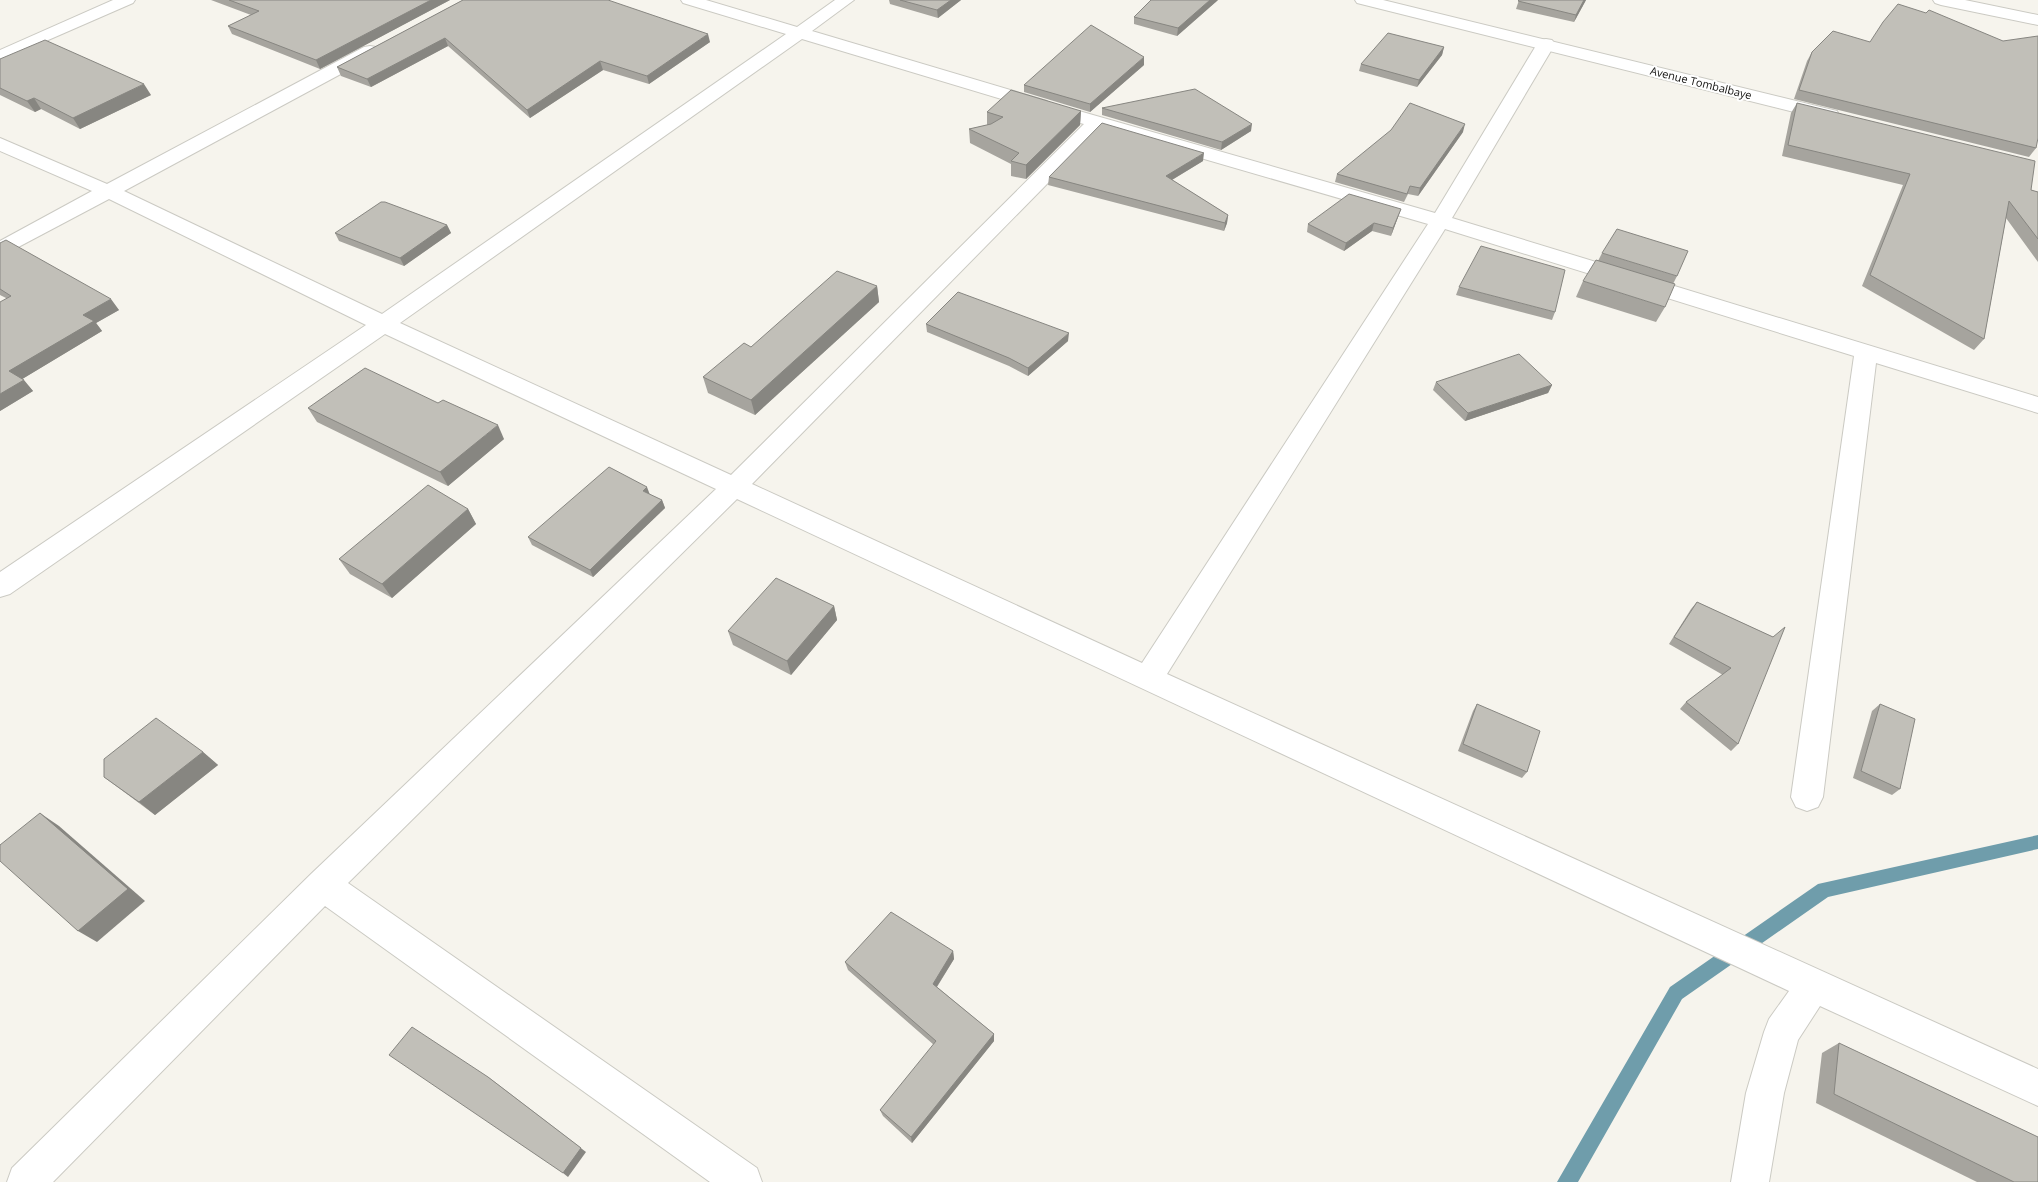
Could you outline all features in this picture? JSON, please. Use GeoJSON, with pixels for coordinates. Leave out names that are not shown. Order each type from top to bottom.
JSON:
{"type":"FeatureCollection","features":[{"type":"Feature","properties":{"kind":"street"},"geometry":{"type":"LineString","coordinates":[[0,56],[127,0]]}},
{"type":"Feature","properties":{"kind":"street"},"geometry":{"type":"LineString","coordinates":[[689,0],[1096,122],[1440,221],[2038,405]]}},
{"type":"Feature","properties":{"kind":"street"},"geometry":{"type":"LineString","coordinates":[[0,586],[383,324],[846,0]]}},
{"type":"Feature","properties":{"kind":"street","name":"Avenue Tombalbaye"},"geometry":{"type":"LineString","coordinates":[[1363,0],[1845,119]]}},
{"type":"Feature","properties":{"kind":"street"},"geometry":{"type":"LineString","coordinates":[[1941,0],[1978,4],[2038,20]]}},
{"type":"Feature","properties":{"kind":"street"},"geometry":{"type":"LineString","coordinates":[[0,249],[388,42]]}},
{"type":"Feature","properties":{"kind":"street"},"geometry":{"type":"LineString","coordinates":[[1148,679],[1440,221],[1546,44]]}},
{"type":"Feature","properties":{"kind":"street"},"geometry":{"type":"LineString","coordinates":[[26,1182],[323,885],[734,487],[1096,122]]}},
{"type":"Feature","properties":{"kind":"street"},"geometry":{"type":"LineString","coordinates":[[0,144],[108,191],[383,324],[1148,679],[2038,1088]]}},
{"type":"Feature","properties":{"kind":"street"},"geometry":{"type":"LineString","coordinates":[[1807,797],[1866,352]]}},
{"type":"Feature","properties":{"kind":"street"},"geometry":{"type":"LineString","coordinates":[[323,885],[743,1182]]}},
{"type":"Feature","properties":{"kind":"street"},"geometry":{"type":"LineString","coordinates":[[1750,1182],[1765,1093],[1782,1032],[1814,984]]}},
{"type":"Feature","properties":{"kind":"building"},"geometry":{"type":"Polygon","coordinates":[[[229,0],[431,0],[316,60],[228,26],[259,11],[229,0]]]}},
{"type":"Feature","properties":{"kind":"building"},"geometry":{"type":"Polygon","coordinates":[[[463,0],[608,0],[708,34],[647,76],[600,61],[527,110],[445,38],[367,79],[337,67],[463,0]]]}},
{"type":"Feature","properties":{"kind":"building"},"geometry":{"type":"Polygon","coordinates":[[[900,0],[951,0],[937,10],[900,0]]]}},
{"type":"Feature","properties":{"kind":"building"},"geometry":{"type":"Polygon","coordinates":[[[1151,0],[1210,0],[1178,28],[1134,17],[1151,0]]]}},
{"type":"Feature","properties":{"kind":"building"},"geometry":{"type":"Polygon","coordinates":[[[1519,0],[1584,0],[1576,15],[1519,0]]]}},
{"type":"Feature","properties":{"kind":"building"},"geometry":{"type":"Polygon","coordinates":[[[1898,4],[1926,13],[1929,10],[2003,41],[2038,36],[2038,138],[2036,148],[1799,90],[1812,52],[1833,31],[1870,42],[1898,4]]]}},
{"type":"Feature","properties":{"kind":"building"},"geometry":{"type":"Polygon","coordinates":[[[1091,25],[1144,57],[1090,104],[1024,85],[1091,25]]]}},
{"type":"Feature","properties":{"kind":"building"},"geometry":{"type":"Polygon","coordinates":[[[1388,33],[1444,47],[1419,80],[1361,64],[1388,33]]]}},
{"type":"Feature","properties":{"kind":"building"},"geometry":{"type":"Polygon","coordinates":[[[45,40],[144,84],[73,118],[34,98],[27,101],[0,88],[0,59],[45,40]]]}},
{"type":"Feature","properties":{"kind":"building"},"geometry":{"type":"Polygon","coordinates":[[[1195,89],[1252,124],[1222,142],[1102,108],[1195,89]]]}},
{"type":"Feature","properties":{"kind":"building"},"geometry":{"type":"Polygon","coordinates":[[[1011,90],[1081,111],[1026,165],[1011,161],[1019,153],[969,129],[991,124],[1003,117],[987,112],[1011,90]]]}},
{"type":"Feature","properties":{"kind":"building"},"geometry":{"type":"Polygon","coordinates":[[[1410,103],[1465,124],[1420,188],[1410,186],[1407,194],[1337,174],[1391,130],[1410,103]]]}},
{"type":"Feature","properties":{"kind":"building"},"geometry":{"type":"Polygon","coordinates":[[[1797,103],[2035,161],[2031,190],[2038,192],[2038,239],[2009,201],[1984,339],[1870,275],[1910,174],[1788,145],[1797,103]]]}},
{"type":"Feature","properties":{"kind":"building"},"geometry":{"type":"Polygon","coordinates":[[[1102,123],[1204,153],[1166,176],[1228,215],[1225,223],[1049,177],[1102,123]]]}},
{"type":"Feature","properties":{"kind":"building"},"geometry":{"type":"Polygon","coordinates":[[[1349,194],[1401,209],[1393,228],[1374,223],[1346,243],[1308,224],[1349,194]]]}},
{"type":"Feature","properties":{"kind":"building"},"geometry":{"type":"Polygon","coordinates":[[[381,202],[447,225],[400,258],[335,233],[381,202]]]}},
{"type":"Feature","properties":{"kind":"building"},"geometry":{"type":"Polygon","coordinates":[[[1617,229],[1688,251],[1677,276],[1602,253],[1617,229]]]}},
{"type":"Feature","properties":{"kind":"building"},"geometry":{"type":"Polygon","coordinates":[[[6,240],[111,299],[83,315],[94,321],[9,371],[24,380],[0,394],[0,302],[11,296],[0,289],[0,243],[6,240]]]}},
{"type":"Feature","properties":{"kind":"building"},"geometry":{"type":"Polygon","coordinates":[[[1481,246],[1565,270],[1555,312],[1459,287],[1481,246]]]}},
{"type":"Feature","properties":{"kind":"building"},"geometry":{"type":"Polygon","coordinates":[[[1596,260],[1675,284],[1665,307],[1583,281],[1596,260]]]}},
{"type":"Feature","properties":{"kind":"building"},"geometry":{"type":"Polygon","coordinates":[[[837,271],[877,286],[751,400],[703,377],[744,343],[751,347],[837,271]]]}},
{"type":"Feature","properties":{"kind":"building"},"geometry":{"type":"Polygon","coordinates":[[[958,292],[1069,333],[1028,368],[1009,358],[926,324],[958,292]]]}},
{"type":"Feature","properties":{"kind":"building"},"geometry":{"type":"Polygon","coordinates":[[[1519,354],[1552,385],[1468,413],[1436,382],[1519,354]]]}},
{"type":"Feature","properties":{"kind":"building"},"geometry":{"type":"Polygon","coordinates":[[[365,368],[438,403],[443,400],[498,425],[440,472],[308,408],[365,368]]]}},
{"type":"Feature","properties":{"kind":"building"},"geometry":{"type":"Polygon","coordinates":[[[609,467],[647,487],[643,491],[662,500],[590,570],[528,537],[609,467]]]}},
{"type":"Feature","properties":{"kind":"building"},"geometry":{"type":"Polygon","coordinates":[[[428,485],[468,509],[382,584],[339,559],[428,485]]]}},
{"type":"Feature","properties":{"kind":"building"},"geometry":{"type":"Polygon","coordinates":[[[776,578],[834,606],[787,661],[728,631],[776,578]]]}},
{"type":"Feature","properties":{"kind":"building"},"geometry":{"type":"Polygon","coordinates":[[[1697,602],[1773,637],[1785,627],[1738,744],[1686,702],[1731,668],[1674,637],[1697,602]]]}},
{"type":"Feature","properties":{"kind":"building"},"geometry":{"type":"Polygon","coordinates":[[[1477,704],[1540,731],[1527,772],[1463,744],[1477,704]]]}},
{"type":"Feature","properties":{"kind":"building"},"geometry":{"type":"Polygon","coordinates":[[[1880,704],[1915,719],[1900,789],[1861,771],[1880,704]]]}},
{"type":"Feature","properties":{"kind":"building"},"geometry":{"type":"Polygon","coordinates":[[[156,718],[203,752],[139,802],[104,777],[104,759],[156,718]]]}},
{"type":"Feature","properties":{"kind":"building"},"geometry":{"type":"Polygon","coordinates":[[[40,813],[128,889],[78,931],[0,861],[0,845],[40,813]]]}},
{"type":"Feature","properties":{"kind":"building"},"geometry":{"type":"Polygon","coordinates":[[[891,912],[953,951],[933,984],[994,1034],[911,1137],[880,1110],[936,1041],[845,962],[891,912]]]}},
{"type":"Feature","properties":{"kind":"building"},"geometry":{"type":"Polygon","coordinates":[[[412,1027],[488,1077],[581,1148],[563,1173],[389,1055],[412,1027]]]}},
{"type":"Feature","properties":{"kind":"building"},"geometry":{"type":"Polygon","coordinates":[[[1839,1043],[2038,1137],[2038,1182],[2014,1182],[1834,1094],[1839,1043]]]}},
{"type":"Feature","properties":{"kind":"waterway"},"geometry":{"type":"LineString","coordinates":[[1567,1182],[1676,993],[1824,890],[2038,842]]}}]}
